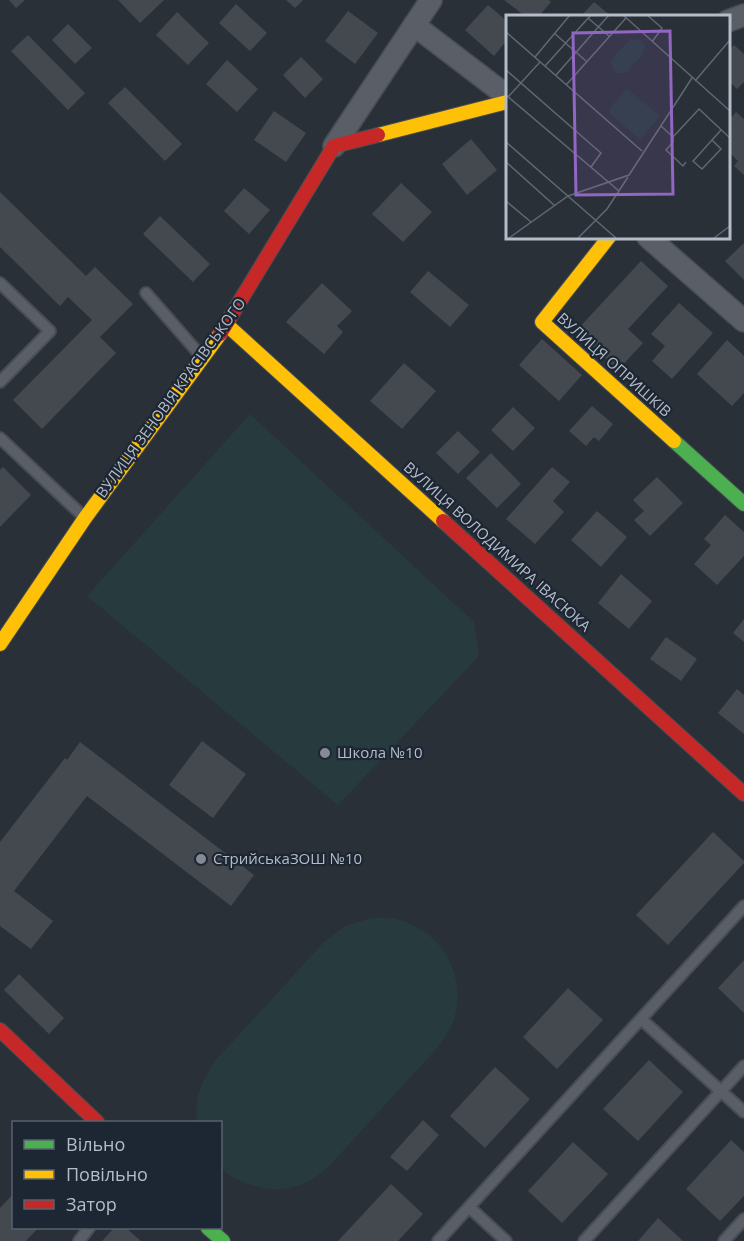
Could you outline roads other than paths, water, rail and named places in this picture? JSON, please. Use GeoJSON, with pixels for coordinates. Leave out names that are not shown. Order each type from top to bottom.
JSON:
{"type":"FeatureCollection","features":[{"type":"Feature","properties":{"kind":"street"},"geometry":{"type":"LineString","coordinates":[[334,146],[431,0]]}},
{"type":"Feature","properties":{"kind":"street"},"geometry":{"type":"LineString","coordinates":[[729,21],[744,15]]}},
{"type":"Feature","properties":{"kind":"street"},"geometry":{"type":"LineString","coordinates":[[414,25],[506,95]]}},
{"type":"Feature","properties":{"kind":"street"},"geometry":{"type":"LineString","coordinates":[[334,146],[506,102]]}},
{"type":"Feature","properties":{"kind":"street","name":"ВУЛИЦЯ ЗЕНОВІЯ КРАСІВСЬКОГО"},"geometry":{"type":"LineString","coordinates":[[0,644],[85,518],[227,325],[334,146]]}},
{"type":"Feature","properties":{"kind":"street","name":"ВУЛИЦЯ ОПРИШКІВ"},"geometry":{"type":"LineString","coordinates":[[608,238],[542,322],[744,504]]}},
{"type":"Feature","properties":{"kind":"street"},"geometry":{"type":"LineString","coordinates":[[649,238],[744,321]]}},
{"type":"Feature","properties":{"kind":"street","name":"ВУЛИЦЯ ВОЛОДИМИРА ІВАСЮКА"},"geometry":{"type":"LineString","coordinates":[[227,325],[744,794]]}},
{"type":"Feature","properties":{"kind":"street"},"geometry":{"type":"LineString","coordinates":[[0,1030],[96,1121]]}},
{"type":"Feature","properties":{"kind":"street"},"geometry":{"type":"LineString","coordinates":[[210,1229],[223,1241]]}},
{"type":"Feature","properties":{"kind":"lane"},"geometry":{"type":"LineString","coordinates":[[0,283],[50,331],[0,382]]}},
{"type":"Feature","properties":{"kind":"lane"},"geometry":{"type":"LineString","coordinates":[[146,293],[203,358]]}},
{"type":"Feature","properties":{"kind":"lane"},"geometry":{"type":"LineString","coordinates":[[0,438],[85,518]]}},
{"type":"Feature","properties":{"kind":"lane"},"geometry":{"type":"LineString","coordinates":[[438,1241],[744,906]]}},
{"type":"Feature","properties":{"kind":"lane"},"geometry":{"type":"LineString","coordinates":[[641,1019],[744,1112]]}},
{"type":"Feature","properties":{"kind":"lane"},"geometry":{"type":"LineString","coordinates":[[584,1241],[744,1066]]}},
{"type":"Feature","properties":{"kind":"lane"},"geometry":{"type":"LineString","coordinates":[[469,1207],[506,1241]]}},
{"type":"Feature","properties":{"kind":"lane"},"geometry":{"type":"LineString","coordinates":[[724,1241],[744,1219]]}},
{"type":"Feature","properties":{"kind":"place","name":"Школа №10"},"geometry":{"type":"Point","coordinates":[325,753]}},
{"type":"Feature","properties":{"kind":"place","name":"СтрийськаЗОШ №10"},"geometry":{"type":"Point","coordinates":[201,859]}}]}
